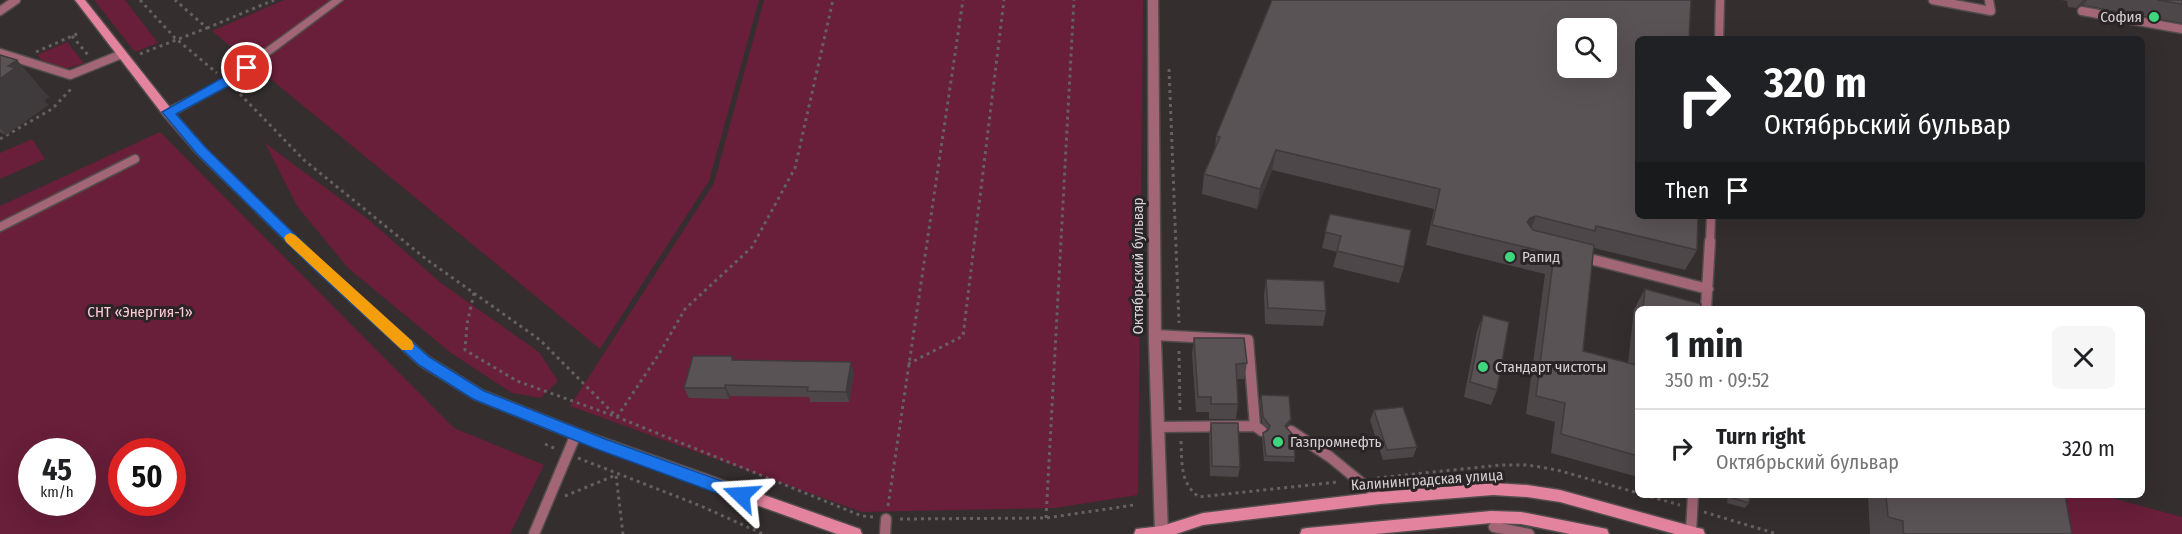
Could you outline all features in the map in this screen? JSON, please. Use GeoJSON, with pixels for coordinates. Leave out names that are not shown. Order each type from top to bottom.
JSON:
{"type":"FeatureCollection","features":[{"type":"Feature","properties":{"kind":"main road"},"geometry":{"type":"LineString","coordinates":[[80,0],[201,151],[320,267],[424,361],[479,395],[576,434],[855,534]]}},
{"type":"Feature","properties":{"kind":"main road","name":"Калининградская улица"},"geometry":{"type":"LineString","coordinates":[[1141,534],[1165,533],[1203,519],[1380,498],[1493,489],[1527,491],[1592,502],[1695,533]]}},
{"type":"Feature","properties":{"kind":"main road"},"geometry":{"type":"LineString","coordinates":[[1307,534],[1493,526],[1521,518],[1602,534]]}},
{"type":"Feature","properties":{"kind":"street"},"geometry":{"type":"LineString","coordinates":[[168,112],[228,81],[338,0]]}},
{"type":"Feature","properties":{"kind":"street","name":"Октябрьский бульвар"},"geometry":{"type":"LineString","coordinates":[[1153,0],[1155,335],[1165,533]]}},
{"type":"Feature","properties":{"kind":"lane"},"geometry":{"type":"LineString","coordinates":[[0,11],[16,0]]}},
{"type":"Feature","properties":{"kind":"lane"},"geometry":{"type":"LineString","coordinates":[[1719,36],[1720,0]]}},
{"type":"Feature","properties":{"kind":"lane"},"geometry":{"type":"LineString","coordinates":[[1933,0],[1991,11],[1989,0]]}},
{"type":"Feature","properties":{"kind":"lane"},"geometry":{"type":"LineString","coordinates":[[2082,11],[2182,29]]}},
{"type":"Feature","properties":{"kind":"lane"},"geometry":{"type":"LineString","coordinates":[[0,53],[70,75],[122,54]]}},
{"type":"Feature","properties":{"kind":"lane"},"geometry":{"type":"LineString","coordinates":[[0,227],[135,159]]}},
{"type":"Feature","properties":{"kind":"lane"},"geometry":{"type":"LineString","coordinates":[[1706,306],[1711,219]]}},
{"type":"Feature","properties":{"kind":"lane"},"geometry":{"type":"LineString","coordinates":[[1571,254],[1708,289]]}},
{"type":"Feature","properties":{"kind":"lane"},"geometry":{"type":"LineString","coordinates":[[1155,335],[1248,340],[1258,429],[1159,426]]}},
{"type":"Feature","properties":{"kind":"lane"},"geometry":{"type":"LineString","coordinates":[[1291,431],[1330,457],[1380,498]]}},
{"type":"Feature","properties":{"kind":"lane"},"geometry":{"type":"LineString","coordinates":[[534,534],[576,434]]}},
{"type":"Feature","properties":{"kind":"lane"},"geometry":{"type":"LineString","coordinates":[[1693,498],[1695,533]]}},
{"type":"Feature","properties":{"kind":"lane"},"geometry":{"type":"LineString","coordinates":[[885,534],[886,519]]}},
{"type":"Feature","properties":{"kind":"lane"},"geometry":{"type":"LineString","coordinates":[[1493,526],[1529,534]]}},
{"type":"Feature","properties":{"kind":"path"},"geometry":{"type":"LineString","coordinates":[[140,0],[176,38],[228,81],[304,160],[426,259],[540,340],[617,417]]}},
{"type":"Feature","properties":{"kind":"path"},"geometry":{"type":"LineString","coordinates":[[175,0],[207,28]]}},
{"type":"Feature","properties":{"kind":"path"},"geometry":{"type":"LineString","coordinates":[[139,54],[274,0]]}},
{"type":"Feature","properties":{"kind":"path"},"geometry":{"type":"LineString","coordinates":[[617,417],[660,354],[685,309],[752,247],[795,168],[833,0]]}},
{"type":"Feature","properties":{"kind":"path"},"geometry":{"type":"LineString","coordinates":[[886,519],[963,0]]}},
{"type":"Feature","properties":{"kind":"path"},"geometry":{"type":"LineString","coordinates":[[908,364],[963,336],[1004,0]]}},
{"type":"Feature","properties":{"kind":"path"},"geometry":{"type":"LineString","coordinates":[[1046,518],[1074,0]]}},
{"type":"Feature","properties":{"kind":"path"},"geometry":{"type":"LineString","coordinates":[[18,59],[79,33]]}},
{"type":"Feature","properties":{"kind":"path"},"geometry":{"type":"LineString","coordinates":[[0,139],[17,132],[66,97],[73,86],[70,75],[90,60],[72,36]]}},
{"type":"Feature","properties":{"kind":"path"},"geometry":{"type":"LineString","coordinates":[[47,40],[51,45]]}},
{"type":"Feature","properties":{"kind":"path"},"geometry":{"type":"LineString","coordinates":[[1169,60],[1183,482],[1188,491],[1199,497]]}},
{"type":"Feature","properties":{"kind":"path"},"geometry":{"type":"LineString","coordinates":[[474,293],[466,324],[465,350],[517,381],[617,417],[862,516],[886,519],[1046,518],[1134,505]]}},
{"type":"Feature","properties":{"kind":"path"},"geometry":{"type":"LineString","coordinates":[[587,462],[701,506],[763,534]]}},
{"type":"Feature","properties":{"kind":"path"},"geometry":{"type":"LineString","coordinates":[[563,497],[616,475]]}},
{"type":"Feature","properties":{"kind":"path"},"geometry":{"type":"LineString","coordinates":[[616,475],[623,534]]}},
{"type":"Feature","properties":{"kind":"path"},"geometry":{"type":"LineString","coordinates":[[1654,498],[1777,534]]}},
{"type":"Feature","properties":{"kind":"green space"},"geometry":{"type":"Polygon","coordinates":[[[94,0],[125,0],[158,43],[135,52],[94,0]]]}},
{"type":"Feature","properties":{"kind":"green space"},"geometry":{"type":"Polygon","coordinates":[[[284,0],[759,0],[709,181],[600,349],[212,31],[284,0]]]}},
{"type":"Feature","properties":{"kind":"green space"},"geometry":{"type":"Polygon","coordinates":[[[764,0],[1143,0],[1138,495],[1055,508],[862,512],[570,406],[714,183],[764,0]]]}},
{"type":"Feature","properties":{"kind":"green space"},"geometry":{"type":"Polygon","coordinates":[[[67,42],[84,63],[65,68],[53,67],[37,55],[67,42]]]}},
{"type":"Feature","properties":{"kind":"green space","name":"СНТ «Энергия-1»"},"geometry":{"type":"Polygon","coordinates":[[[160,132],[454,428],[544,465],[510,534],[0,534],[0,206],[160,132]]]}},
{"type":"Feature","properties":{"kind":"green space"},"geometry":{"type":"Polygon","coordinates":[[[32,139],[45,159],[0,179],[0,153],[32,139]]]}},
{"type":"Feature","properties":{"kind":"green space"},"geometry":{"type":"Polygon","coordinates":[[[265,143],[369,220],[441,283],[539,352],[558,381],[541,398],[512,393],[451,353],[348,268],[297,206],[265,143]]]}},
{"type":"Feature","properties":{"kind":"green space"},"geometry":{"type":"Polygon","coordinates":[[[2061,498],[2112,498],[2182,517],[2182,534],[2067,534],[2061,498]]]}},
{"type":"Feature","properties":{"kind":"building"},"geometry":{"type":"Polygon","coordinates":[[[1272,0],[1691,0],[1689,36],[1635,36],[1635,219],[1698,219],[1697,250],[1596,226],[1595,231],[1536,216],[1527,222],[1533,230],[1594,245],[1583,351],[1635,365],[1635,455],[1561,434],[1565,403],[1536,396],[1554,254],[1432,225],[1440,189],[1276,150],[1260,189],[1204,174],[1220,137],[1216,136],[1272,0]]]}},
{"type":"Feature","properties":{"kind":"building"},"geometry":{"type":"Polygon","coordinates":[[[2157,0],[2182,0],[2182,4],[2157,0]]]}},
{"type":"Feature","properties":{"kind":"building"},"geometry":{"type":"Polygon","coordinates":[[[0,55],[17,60],[8,66],[15,68],[0,79],[0,55]]]}},
{"type":"Feature","properties":{"kind":"building"},"geometry":{"type":"Polygon","coordinates":[[[1330,214],[1411,230],[1404,267],[1337,251],[1341,236],[1325,232],[1330,214]]]}},
{"type":"Feature","properties":{"kind":"building"},"geometry":{"type":"Polygon","coordinates":[[[1266,279],[1324,281],[1326,311],[1268,308],[1266,279]]]}},
{"type":"Feature","properties":{"kind":"building"},"geometry":{"type":"Polygon","coordinates":[[[1645,289],[1701,304],[1701,306],[1643,306],[1645,289]]]}},
{"type":"Feature","properties":{"kind":"building","name":"Стандарт чистоты"},"geometry":{"type":"Polygon","coordinates":[[[1483,315],[1509,322],[1497,390],[1470,382],[1483,315]]]}},
{"type":"Feature","properties":{"kind":"building"},"geometry":{"type":"Polygon","coordinates":[[[1194,338],[1244,338],[1247,363],[1236,364],[1238,404],[1211,404],[1211,397],[1198,397],[1194,338]]]}},
{"type":"Feature","properties":{"kind":"building"},"geometry":{"type":"Polygon","coordinates":[[[693,356],[732,356],[732,360],[851,362],[846,392],[807,391],[808,387],[725,385],[725,388],[684,388],[693,356]]]}},
{"type":"Feature","properties":{"kind":"building"},"geometry":{"type":"Polygon","coordinates":[[[1261,395],[1289,396],[1291,419],[1285,426],[1293,435],[1295,457],[1266,456],[1263,433],[1270,426],[1263,417],[1261,395]]]}},
{"type":"Feature","properties":{"kind":"building"},"geometry":{"type":"Polygon","coordinates":[[[1403,407],[1417,447],[1387,450],[1374,410],[1403,407]]]}},
{"type":"Feature","properties":{"kind":"building"},"geometry":{"type":"Polygon","coordinates":[[[1211,423],[1238,423],[1240,467],[1212,466],[1211,423]]]}},
{"type":"Feature","properties":{"kind":"building"},"geometry":{"type":"Polygon","coordinates":[[[1732,498],[1750,498],[1749,503],[1732,498]]]}},
{"type":"Feature","properties":{"kind":"building"},"geometry":{"type":"Polygon","coordinates":[[[1886,498],[2066,498],[2072,534],[1906,534],[1903,533],[1903,521],[1888,517],[1886,498]]]}},
{"type":"Feature","properties":{"kind":"slow traffic"},"geometry":{"type":"LineString","coordinates":[[290,238],[407,346]]}},
{"type":"Feature","properties":{"kind":"place","name":"София"},"geometry":{"type":"Point","coordinates":[2154,17]}},
{"type":"Feature","properties":{"kind":"place","name":"Рапид"},"geometry":{"type":"Point","coordinates":[1510,257]}},
{"type":"Feature","properties":{"kind":"place","name":"Стандарт чистоты"},"geometry":{"type":"Point","coordinates":[1483,367]}},
{"type":"Feature","properties":{"kind":"place","name":"Газпромнефть"},"geometry":{"type":"Point","coordinates":[1278,442]}},
{"type":"Feature","properties":{"kind":"route"},"geometry":{"type":"LineString","coordinates":[[247,68],[228,81],[168,112],[201,151],[320,267],[424,361],[479,395],[576,434],[741,495]]}}]}
